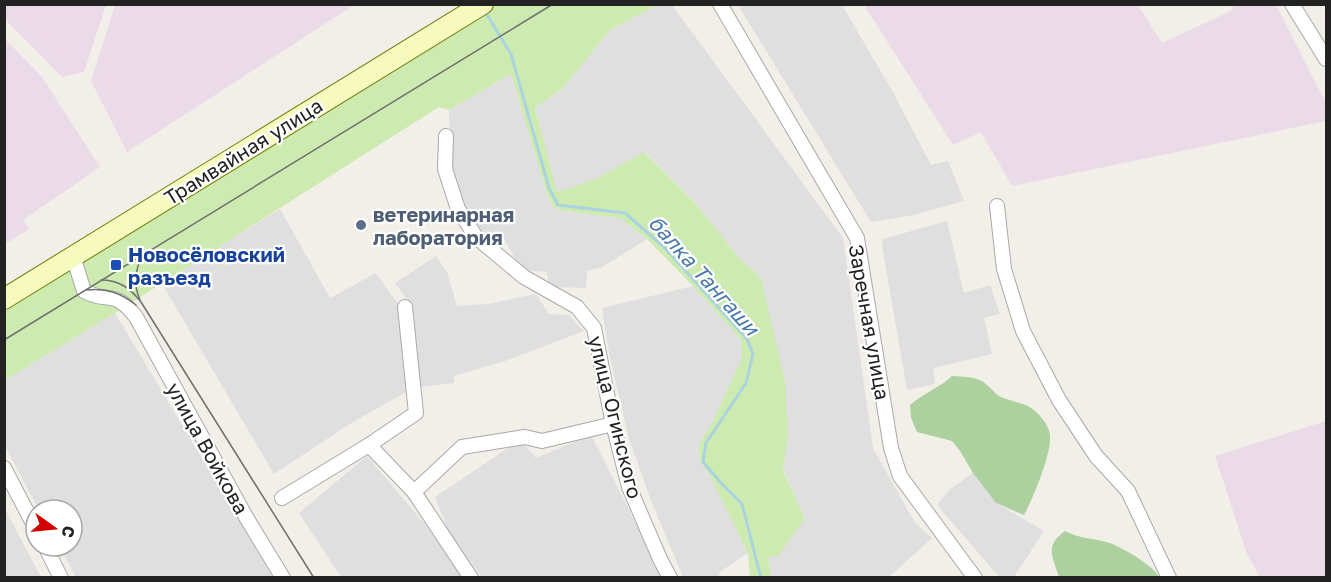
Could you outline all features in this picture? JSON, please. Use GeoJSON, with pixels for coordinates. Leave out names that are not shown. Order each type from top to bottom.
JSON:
{"type":"FeatureCollection","features":[{"type":"Feature","properties":{"kind":"main road","name":"Трамвайная улица"},"geometry":{"type":"LineString","coordinates":[[4,299],[483,4]]}},
{"type":"Feature","properties":{"kind":"street","name":"Заречная улица"},"geometry":{"type":"LineString","coordinates":[[720,4],[857,238],[891,448],[900,476],[975,578]]}},
{"type":"Feature","properties":{"kind":"street"},"geometry":{"type":"LineString","coordinates":[[1292,4],[1326,59]]}},
{"type":"Feature","properties":{"kind":"street","name":"улица Огинского"},"geometry":{"type":"LineString","coordinates":[[446,136],[445,169],[458,209],[476,237],[524,277],[577,307],[594,328],[613,424],[630,487],[670,578]]}},
{"type":"Feature","properties":{"kind":"street"},"geometry":{"type":"LineString","coordinates":[[997,206],[1004,269],[1023,331],[1065,409],[1096,456],[1128,491],[1169,578]]}},
{"type":"Feature","properties":{"kind":"street","name":"улица Войкова"},"geometry":{"type":"LineString","coordinates":[[73,256],[84,291],[91,295],[112,297],[126,303],[136,317],[282,578]]}},
{"type":"Feature","properties":{"kind":"street"},"geometry":{"type":"LineString","coordinates":[[282,498],[369,445],[416,413],[405,307]]}},
{"type":"Feature","properties":{"kind":"street"},"geometry":{"type":"LineString","coordinates":[[414,492],[462,447],[525,437],[542,441],[613,424]]}},
{"type":"Feature","properties":{"kind":"street"},"geometry":{"type":"LineString","coordinates":[[369,445],[414,492],[471,578]]}},
{"type":"Feature","properties":{"kind":"street"},"geometry":{"type":"LineString","coordinates":[[4,468],[24,506]]}},
{"type":"Feature","properties":{"kind":"street"},"geometry":{"type":"LineString","coordinates":[[51,558],[61,578]]}},
{"type":"Feature","properties":{"kind":"shaded area"},"geometry":{"type":"Polygon","coordinates":[[[115,4],[354,5],[127,152],[91,81],[115,4]]]}},
{"type":"Feature","properties":{"kind":"shaded area"},"geometry":{"type":"Polygon","coordinates":[[[4,5],[106,5],[84,72],[62,77],[5,19],[4,5]]]}},
{"type":"Feature","properties":{"kind":"shaded area"},"geometry":{"type":"Polygon","coordinates":[[[658,5],[672,5],[843,238],[873,448],[915,523],[932,538],[889,577],[771,577],[768,557],[805,519],[783,469],[788,435],[761,278],[740,259],[696,204],[645,152],[596,179],[557,193],[535,108],[563,88],[610,30],[658,5]]]}},
{"type":"Feature","properties":{"kind":"shaded area"},"geometry":{"type":"Polygon","coordinates":[[[738,5],[842,5],[894,94],[931,165],[948,161],[964,201],[914,215],[871,222],[738,5]]]}},
{"type":"Feature","properties":{"kind":"shaded area"},"geometry":{"type":"Polygon","coordinates":[[[864,5],[1138,5],[1162,43],[1231,11],[1234,5],[1276,5],[1326,103],[1326,121],[1012,186],[981,132],[953,145],[864,5]]]}},
{"type":"Feature","properties":{"kind":"shaded area"},"geometry":{"type":"Polygon","coordinates":[[[5,39],[42,77],[100,167],[23,220],[29,229],[5,244],[5,39]]]}},
{"type":"Feature","properties":{"kind":"shaded area"},"geometry":{"type":"Polygon","coordinates":[[[511,74],[546,191],[553,207],[559,210],[620,218],[647,239],[602,267],[587,271],[586,288],[549,287],[547,272],[521,270],[503,236],[493,244],[479,233],[457,190],[451,168],[449,110],[511,74]]]}},
{"type":"Feature","properties":{"kind":"shaded area"},"geometry":{"type":"Polygon","coordinates":[[[280,209],[330,298],[376,273],[398,304],[408,391],[348,425],[274,474],[161,282],[280,209]]]}},
{"type":"Feature","properties":{"kind":"shaded area"},"geometry":{"type":"Polygon","coordinates":[[[947,221],[964,293],[990,285],[1000,314],[984,318],[992,354],[933,368],[935,384],[907,390],[882,245],[883,239],[947,221]]]}},
{"type":"Feature","properties":{"kind":"shaded area"},"geometry":{"type":"Polygon","coordinates":[[[436,256],[447,272],[457,306],[488,304],[536,294],[549,314],[569,315],[584,331],[505,361],[454,376],[454,383],[420,387],[412,307],[395,283],[436,256]]]}},
{"type":"Feature","properties":{"kind":"shaded area"},"geometry":{"type":"Polygon","coordinates":[[[693,286],[741,340],[743,358],[712,423],[699,444],[700,462],[708,472],[748,553],[721,571],[718,577],[683,577],[650,498],[629,439],[609,353],[602,308],[693,286]]]}},
{"type":"Feature","properties":{"kind":"shaded area"},"geometry":{"type":"Polygon","coordinates":[[[115,313],[273,577],[76,577],[66,558],[84,558],[84,498],[33,498],[5,446],[5,380],[115,313]]]}},
{"type":"Feature","properties":{"kind":"shaded area"},"geometry":{"type":"Polygon","coordinates":[[[1326,421],[1326,577],[1260,577],[1247,554],[1215,456],[1326,421]]]}},
{"type":"Feature","properties":{"kind":"shaded area"},"geometry":{"type":"Polygon","coordinates":[[[591,435],[663,577],[482,577],[449,532],[435,497],[520,440],[536,458],[591,435]]]}},
{"type":"Feature","properties":{"kind":"shaded area"},"geometry":{"type":"Polygon","coordinates":[[[367,456],[427,527],[462,577],[341,577],[299,513],[367,456]]]}},
{"type":"Feature","properties":{"kind":"shaded area"},"geometry":{"type":"Polygon","coordinates":[[[973,473],[996,503],[1044,531],[1014,577],[999,577],[937,505],[950,489],[973,473]]]}},
{"type":"Feature","properties":{"kind":"shaded area"},"geometry":{"type":"Polygon","coordinates":[[[4,509],[24,545],[24,558],[31,558],[41,577],[5,577],[4,509]]]}},
{"type":"Feature","properties":{"kind":"green space"},"geometry":{"type":"Polygon","coordinates":[[[493,5],[658,5],[610,30],[563,88],[535,108],[557,192],[596,179],[644,152],[696,204],[740,259],[761,278],[785,382],[788,435],[783,470],[805,519],[778,556],[768,557],[771,577],[750,577],[748,553],[708,472],[700,462],[699,444],[712,423],[742,358],[741,340],[647,239],[620,218],[559,210],[553,207],[546,191],[511,74],[449,110],[439,107],[115,313],[5,380],[5,306],[493,5]]]}},
{"type":"Feature","properties":{"kind":"green space"},"geometry":{"type":"Polygon","coordinates":[[[952,376],[980,380],[999,396],[1031,408],[1042,418],[1047,427],[1050,435],[1048,453],[1037,487],[1024,515],[996,503],[952,441],[917,432],[911,418],[910,405],[952,376]]]}},
{"type":"Feature","properties":{"kind":"green space"},"geometry":{"type":"Polygon","coordinates":[[[1065,531],[1076,536],[1116,545],[1145,563],[1159,577],[1059,577],[1052,547],[1058,536],[1065,531]]]}},
{"type":"Feature","properties":{"kind":"waterway","name":"балка Тангаши"},"geometry":{"type":"LineString","coordinates":[[484,10],[511,54],[549,188],[558,205],[625,213],[665,248],[747,339],[753,354],[746,383],[706,443],[703,462],[742,504],[761,578]]}},
{"type":"Feature","properties":{"kind":"tram line"},"geometry":{"type":"LineString","coordinates":[[4,340],[553,4]]}},
{"type":"Feature","properties":{"kind":"tram line"},"geometry":{"type":"LineString","coordinates":[[140,300],[136,278],[142,256]]}},
{"type":"Feature","properties":{"kind":"tram line"},"geometry":{"type":"LineString","coordinates":[[101,280],[113,281],[124,286],[141,302],[314,578]]}},
{"type":"Feature","properties":{"kind":"tram line"},"geometry":{"type":"LineString","coordinates":[[87,290],[113,292],[136,305]]}},
{"type":"Feature","properties":{"kind":"place","name":"ветеринарная лаборатория"},"geometry":{"type":"Point","coordinates":[361,225]}},
{"type":"Feature","properties":{"kind":"place","name":"Новосёловский разъезд"},"geometry":{"type":"Point","coordinates":[116,265]}}]}
